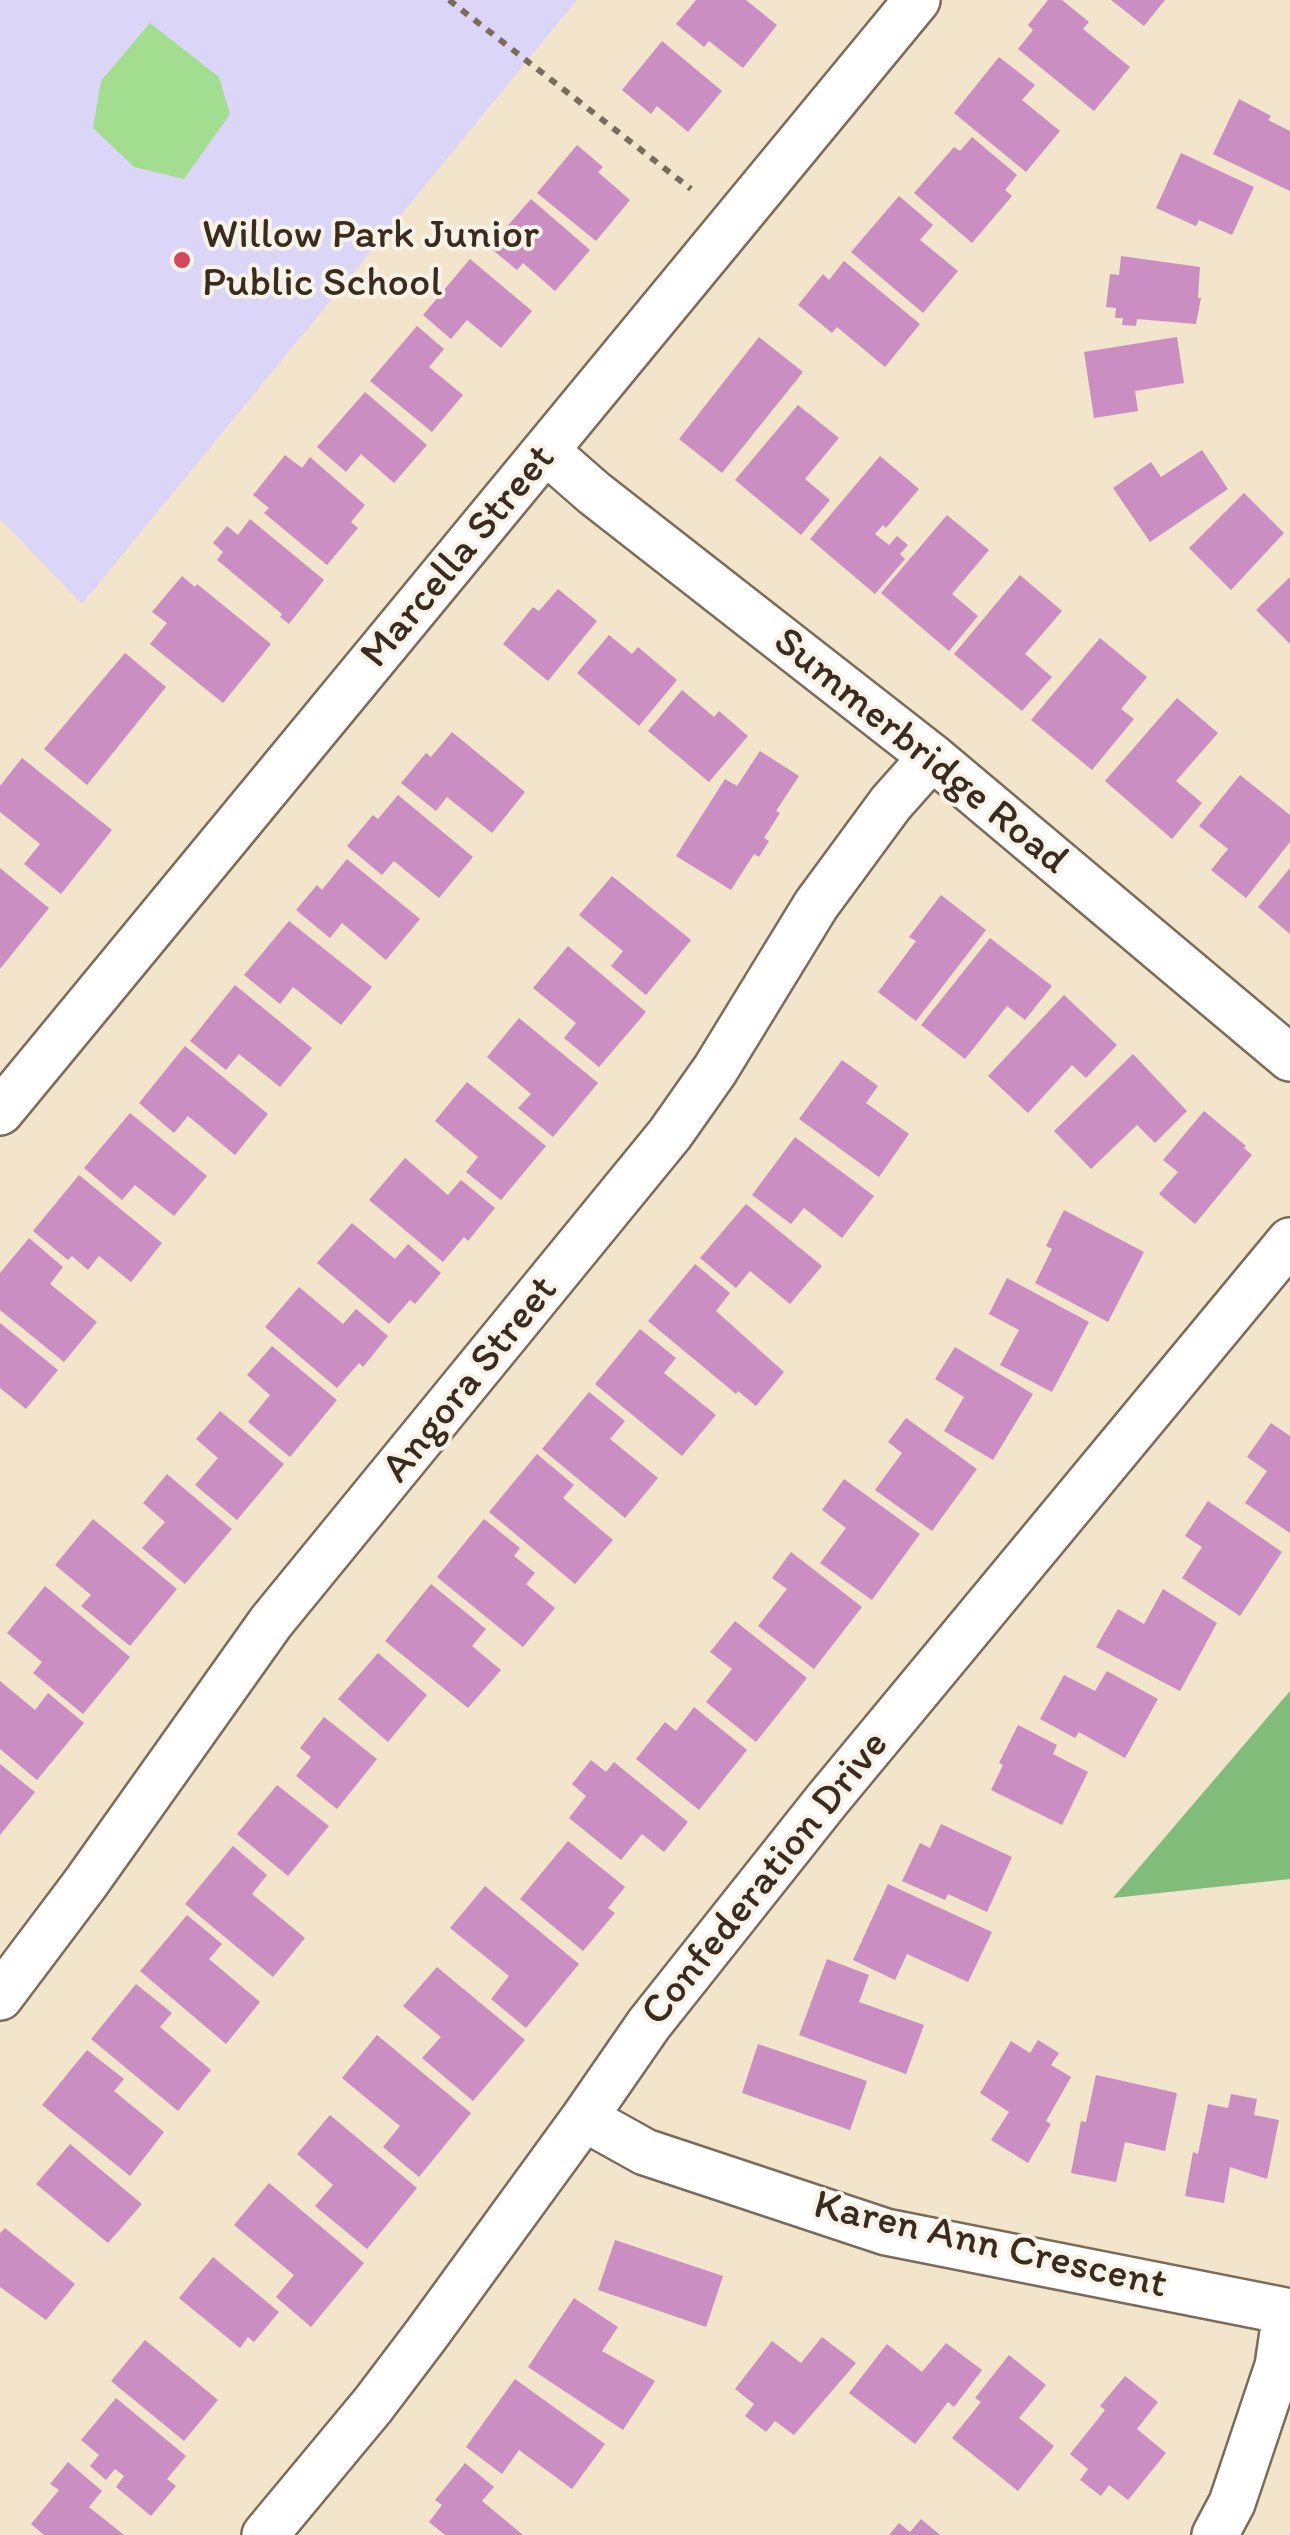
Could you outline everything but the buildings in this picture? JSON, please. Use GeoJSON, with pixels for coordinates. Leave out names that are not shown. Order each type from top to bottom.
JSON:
{"type":"FeatureCollection","features":[{"type":"Feature","properties":{"kind":"street","name":"Marcella Street"},"geometry":{"type":"LineString","coordinates":[[0,1112],[916,0]]}},
{"type":"Feature","properties":{"kind":"street","name":"Summerbridge Road"},"geometry":{"type":"LineString","coordinates":[[546,452],[932,757],[1290,1058]]}},
{"type":"Feature","properties":{"kind":"street","name":"Angora Street"},"geometry":{"type":"LineString","coordinates":[[0,1997],[270,1622],[670,1134],[715,1070],[816,905],[891,803],[932,757]]}},
{"type":"Feature","properties":{"kind":"street","name":"Confederation Drive"},"geometry":{"type":"LineString","coordinates":[[266,2535],[373,2405],[584,2118],[648,2024],[827,1800],[1290,1241]]}},
{"type":"Feature","properties":{"kind":"street","name":"Karen Ann Crescent"},"geometry":{"type":"LineString","coordinates":[[584,2118],[645,2152],[886,2232],[1288,2312]]}},
{"type":"Feature","properties":{"kind":"street"},"geometry":{"type":"LineString","coordinates":[[1214,2535],[1232,2504],[1278,2366],[1288,2312]]}},
{"type":"Feature","properties":{"kind":"path"},"geometry":{"type":"LineString","coordinates":[[449,0],[691,189]]}},
{"type":"Feature","properties":{"kind":"shaded area","name":"Willow Park Junior Public School"},"geometry":{"type":"Polygon","coordinates":[[[0,0],[577,0],[82,604],[0,519],[0,0]]]}},
{"type":"Feature","properties":{"kind":"green space"},"geometry":{"type":"Polygon","coordinates":[[[150,23],[219,77],[230,114],[184,179],[134,167],[93,128],[101,81],[150,23]]]}},
{"type":"Feature","properties":{"kind":"green space"},"geometry":{"type":"Polygon","coordinates":[[[1290,1691],[1290,1879],[1113,1898],[1290,1691]]]}},
{"type":"Feature","properties":{"kind":"place","name":"Willow Park Junior Public School"},"geometry":{"type":"Point","coordinates":[182,260]}}]}
